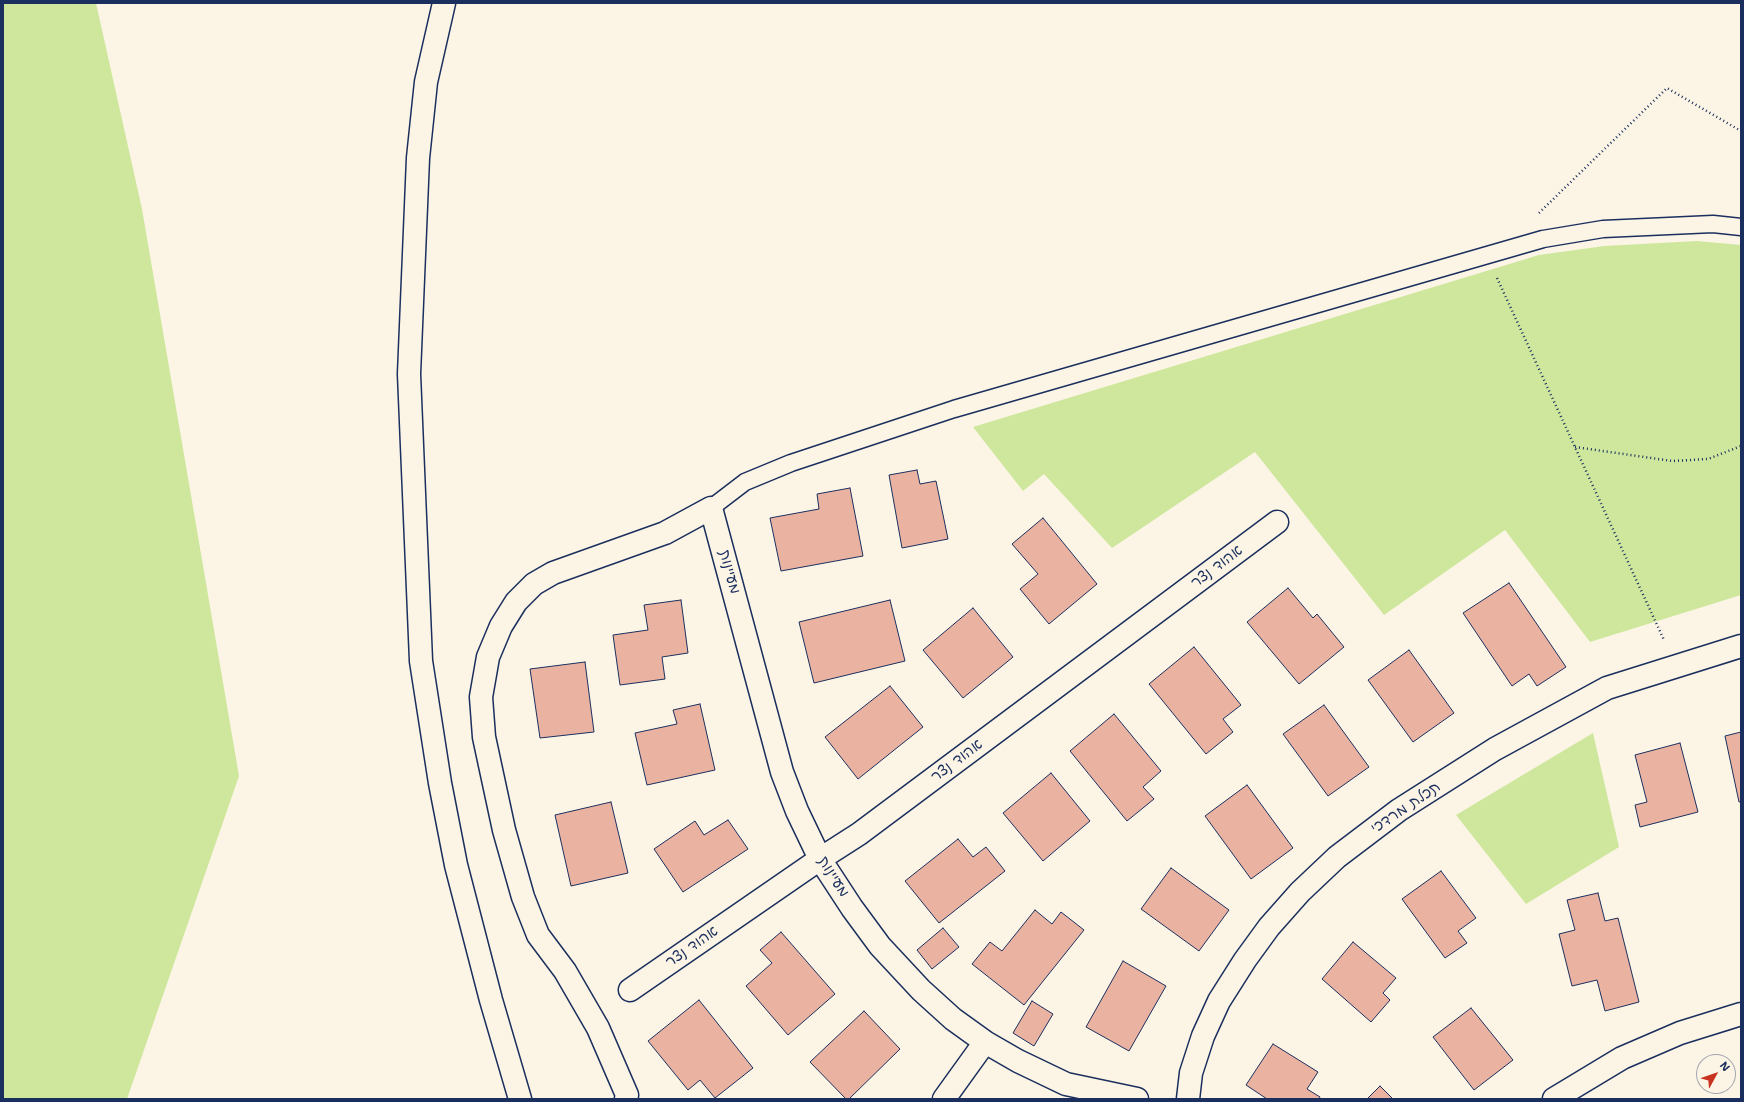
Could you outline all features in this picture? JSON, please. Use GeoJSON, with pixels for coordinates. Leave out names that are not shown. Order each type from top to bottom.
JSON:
{"type":"FeatureCollection","features":[{"type":"Feature","properties":{"kind":"street"},"geometry":{"type":"LineString","coordinates":[[444,3],[426,82],[418,158],[409,374],[421,661],[440,783],[456,865],[491,1000],[520,1099]]}},
{"type":"Feature","properties":{"kind":"street"},"geometry":{"type":"LineString","coordinates":[[626,1099],[627,1095],[598,1028],[565,971],[538,934],[523,897],[504,830],[484,737],[481,697],[488,657],[501,626],[516,602],[534,584],[553,573],[665,533],[711,508]]}},
{"type":"Feature","properties":{"kind":"street","name":"מעיינות"},"geometry":{"type":"LineString","coordinates":[[711,508],[782,772],[797,811],[820,858],[852,908],[880,946],[921,990],[953,1019],[985,1042],[1018,1062],[1066,1084],[1137,1099]]}},
{"type":"Feature","properties":{"kind":"street","name":"אהוד נצר"},"geometry":{"type":"LineString","coordinates":[[630,990],[820,858],[859,834],[1277,522]]}},
{"type":"Feature","properties":{"kind":"street","name":"תכלת מרדכי"},"geometry":{"type":"LineString","coordinates":[[1188,1099],[1191,1073],[1203,1036],[1219,1001],[1269,926],[1300,892],[1337,857],[1399,810],[1495,749],[1607,688],[1741,646]]}},
{"type":"Feature","properties":{"kind":"street"},"geometry":{"type":"LineString","coordinates":[[1554,1099],[1622,1058],[1680,1033],[1741,1014]]}},
{"type":"Feature","properties":{"kind":"street"},"geometry":{"type":"LineString","coordinates":[[944,1099],[985,1042]]}},
{"type":"Feature","properties":{"kind":"lane"},"geometry":{"type":"LineString","coordinates":[[711,508],[744,482],[791,463],[954,409],[1543,239],[1603,229],[1713,224],[1741,228]]}},
{"type":"Feature","properties":{"kind":"path"},"geometry":{"type":"LineString","coordinates":[[1539,213],[1667,88],[1741,131]]}},
{"type":"Feature","properties":{"kind":"path"},"geometry":{"type":"LineString","coordinates":[[1486,256],[1676,666]]}},
{"type":"Feature","properties":{"kind":"path"},"geometry":{"type":"LineString","coordinates":[[1575,447],[1672,461],[1708,459],[1741,446]]}},
{"type":"Feature","properties":{"kind":"green space"},"geometry":{"type":"Polygon","coordinates":[[[3,3],[96,3],[142,209],[239,776],[127,1099],[3,1099],[3,3]]]}},
{"type":"Feature","properties":{"kind":"green space"},"geometry":{"type":"Polygon","coordinates":[[[1697,241],[1741,245],[1741,595],[1590,642],[1505,530],[1384,615],[1255,452],[1112,548],[1044,474],[1023,491],[973,427],[1539,255],[1604,246],[1697,241]]]}},
{"type":"Feature","properties":{"kind":"green space"},"geometry":{"type":"Polygon","coordinates":[[[1593,733],[1619,847],[1526,904],[1456,815],[1593,733]]]}},
{"type":"Feature","properties":{"kind":"building"},"geometry":{"type":"Polygon","coordinates":[[[917,470],[920,484],[936,481],[948,539],[902,548],[889,475],[917,470]]]}},
{"type":"Feature","properties":{"kind":"building"},"geometry":{"type":"Polygon","coordinates":[[[850,488],[863,556],[781,571],[770,518],[819,509],[817,494],[850,488]]]}},
{"type":"Feature","properties":{"kind":"building"},"geometry":{"type":"Polygon","coordinates":[[[1043,518],[1097,584],[1049,624],[1020,589],[1038,574],[1012,544],[1043,518]]]}},
{"type":"Feature","properties":{"kind":"building"},"geometry":{"type":"Polygon","coordinates":[[[1509,583],[1566,667],[1537,686],[1529,674],[1512,686],[1463,613],[1509,583]]]}},
{"type":"Feature","properties":{"kind":"building"},"geometry":{"type":"Polygon","coordinates":[[[1288,588],[1313,618],[1317,614],[1344,647],[1299,684],[1247,622],[1288,588]]]}},
{"type":"Feature","properties":{"kind":"building"},"geometry":{"type":"Polygon","coordinates":[[[681,600],[688,653],[662,657],[665,679],[620,685],[613,635],[648,630],[644,605],[681,600]]]}},
{"type":"Feature","properties":{"kind":"building"},"geometry":{"type":"Polygon","coordinates":[[[890,600],[905,661],[814,683],[799,622],[890,600]]]}},
{"type":"Feature","properties":{"kind":"building"},"geometry":{"type":"Polygon","coordinates":[[[973,608],[1013,657],[963,698],[923,650],[973,608]]]}},
{"type":"Feature","properties":{"kind":"building"},"geometry":{"type":"Polygon","coordinates":[[[1194,647],[1241,705],[1223,719],[1233,732],[1206,754],[1149,684],[1194,647]]]}},
{"type":"Feature","properties":{"kind":"building"},"geometry":{"type":"Polygon","coordinates":[[[1409,650],[1454,713],[1413,742],[1368,680],[1409,650]]]}},
{"type":"Feature","properties":{"kind":"building"},"geometry":{"type":"Polygon","coordinates":[[[585,662],[594,732],[540,738],[530,669],[585,662]]]}},
{"type":"Feature","properties":{"kind":"building"},"geometry":{"type":"Polygon","coordinates":[[[890,686],[923,727],[858,779],[825,737],[890,686]]]}},
{"type":"Feature","properties":{"kind":"building"},"geometry":{"type":"Polygon","coordinates":[[[700,704],[715,770],[647,785],[635,733],[677,724],[673,710],[700,704]]]}},
{"type":"Feature","properties":{"kind":"building"},"geometry":{"type":"Polygon","coordinates":[[[1324,705],[1369,767],[1328,796],[1283,734],[1324,705]]]}},
{"type":"Feature","properties":{"kind":"building"},"geometry":{"type":"Polygon","coordinates":[[[1114,714],[1161,771],[1143,787],[1154,799],[1127,821],[1070,751],[1114,714]]]}},
{"type":"Feature","properties":{"kind":"building"},"geometry":{"type":"Polygon","coordinates":[[[1741,732],[1741,802],[1739,802],[1725,736],[1741,732]]]}},
{"type":"Feature","properties":{"kind":"building"},"geometry":{"type":"Polygon","coordinates":[[[1680,743],[1698,812],[1640,827],[1635,805],[1647,802],[1635,755],[1680,743]]]}},
{"type":"Feature","properties":{"kind":"building"},"geometry":{"type":"Polygon","coordinates":[[[1051,773],[1090,821],[1043,861],[1003,813],[1051,773]]]}},
{"type":"Feature","properties":{"kind":"building"},"geometry":{"type":"Polygon","coordinates":[[[1247,785],[1293,848],[1251,879],[1205,816],[1247,785]]]}},
{"type":"Feature","properties":{"kind":"building"},"geometry":{"type":"Polygon","coordinates":[[[611,802],[628,873],[571,886],[555,815],[611,802]]]}},
{"type":"Feature","properties":{"kind":"building"},"geometry":{"type":"Polygon","coordinates":[[[728,820],[748,849],[683,892],[654,849],[695,821],[704,835],[728,820]]]}},
{"type":"Feature","properties":{"kind":"building"},"geometry":{"type":"Polygon","coordinates":[[[958,839],[973,857],[986,847],[1005,871],[939,923],[905,881],[958,839]]]}},
{"type":"Feature","properties":{"kind":"building"},"geometry":{"type":"Polygon","coordinates":[[[1171,868],[1229,910],[1199,951],[1141,909],[1171,868]]]}},
{"type":"Feature","properties":{"kind":"building"},"geometry":{"type":"Polygon","coordinates":[[[1441,871],[1476,918],[1458,931],[1467,943],[1445,958],[1402,899],[1441,871]]]}},
{"type":"Feature","properties":{"kind":"building"},"geometry":{"type":"Polygon","coordinates":[[[1598,893],[1605,921],[1618,918],[1639,1002],[1605,1011],[1597,980],[1572,986],[1559,934],[1575,930],[1567,900],[1598,893]]]}},
{"type":"Feature","properties":{"kind":"building"},"geometry":{"type":"Polygon","coordinates":[[[1035,910],[1052,924],[1061,912],[1084,930],[1024,1005],[972,964],[990,942],[1002,951],[1035,910]]]}},
{"type":"Feature","properties":{"kind":"building"},"geometry":{"type":"Polygon","coordinates":[[[943,928],[959,947],[932,969],[917,950],[943,928]]]}},
{"type":"Feature","properties":{"kind":"building"},"geometry":{"type":"Polygon","coordinates":[[[781,932],[835,994],[788,1035],[746,986],[772,963],[760,950],[781,932]]]}},
{"type":"Feature","properties":{"kind":"building"},"geometry":{"type":"Polygon","coordinates":[[[1353,942],[1396,978],[1383,993],[1390,1000],[1371,1022],[1322,979],[1353,942]]]}},
{"type":"Feature","properties":{"kind":"building"},"geometry":{"type":"Polygon","coordinates":[[[1123,961],[1166,986],[1129,1051],[1086,1027],[1123,961]]]}},
{"type":"Feature","properties":{"kind":"building"},"geometry":{"type":"Polygon","coordinates":[[[699,1000],[753,1068],[715,1098],[700,1080],[688,1090],[648,1041],[699,1000]]]}},
{"type":"Feature","properties":{"kind":"building"},"geometry":{"type":"Polygon","coordinates":[[[1032,1001],[1053,1014],[1034,1046],[1013,1033],[1032,1001]]]}},
{"type":"Feature","properties":{"kind":"building"},"geometry":{"type":"Polygon","coordinates":[[[1471,1008],[1513,1060],[1474,1090],[1433,1037],[1471,1008]]]}},
{"type":"Feature","properties":{"kind":"building"},"geometry":{"type":"Polygon","coordinates":[[[864,1011],[900,1049],[849,1099],[846,1099],[810,1062],[864,1011]]]}},
{"type":"Feature","properties":{"kind":"building"},"geometry":{"type":"Polygon","coordinates":[[[1273,1044],[1318,1072],[1307,1089],[1320,1097],[1319,1099],[1267,1099],[1246,1085],[1273,1044]]]}},
{"type":"Feature","properties":{"kind":"building"},"geometry":{"type":"Polygon","coordinates":[[[1380,1086],[1393,1099],[1367,1099],[1380,1086]]]}}]}
